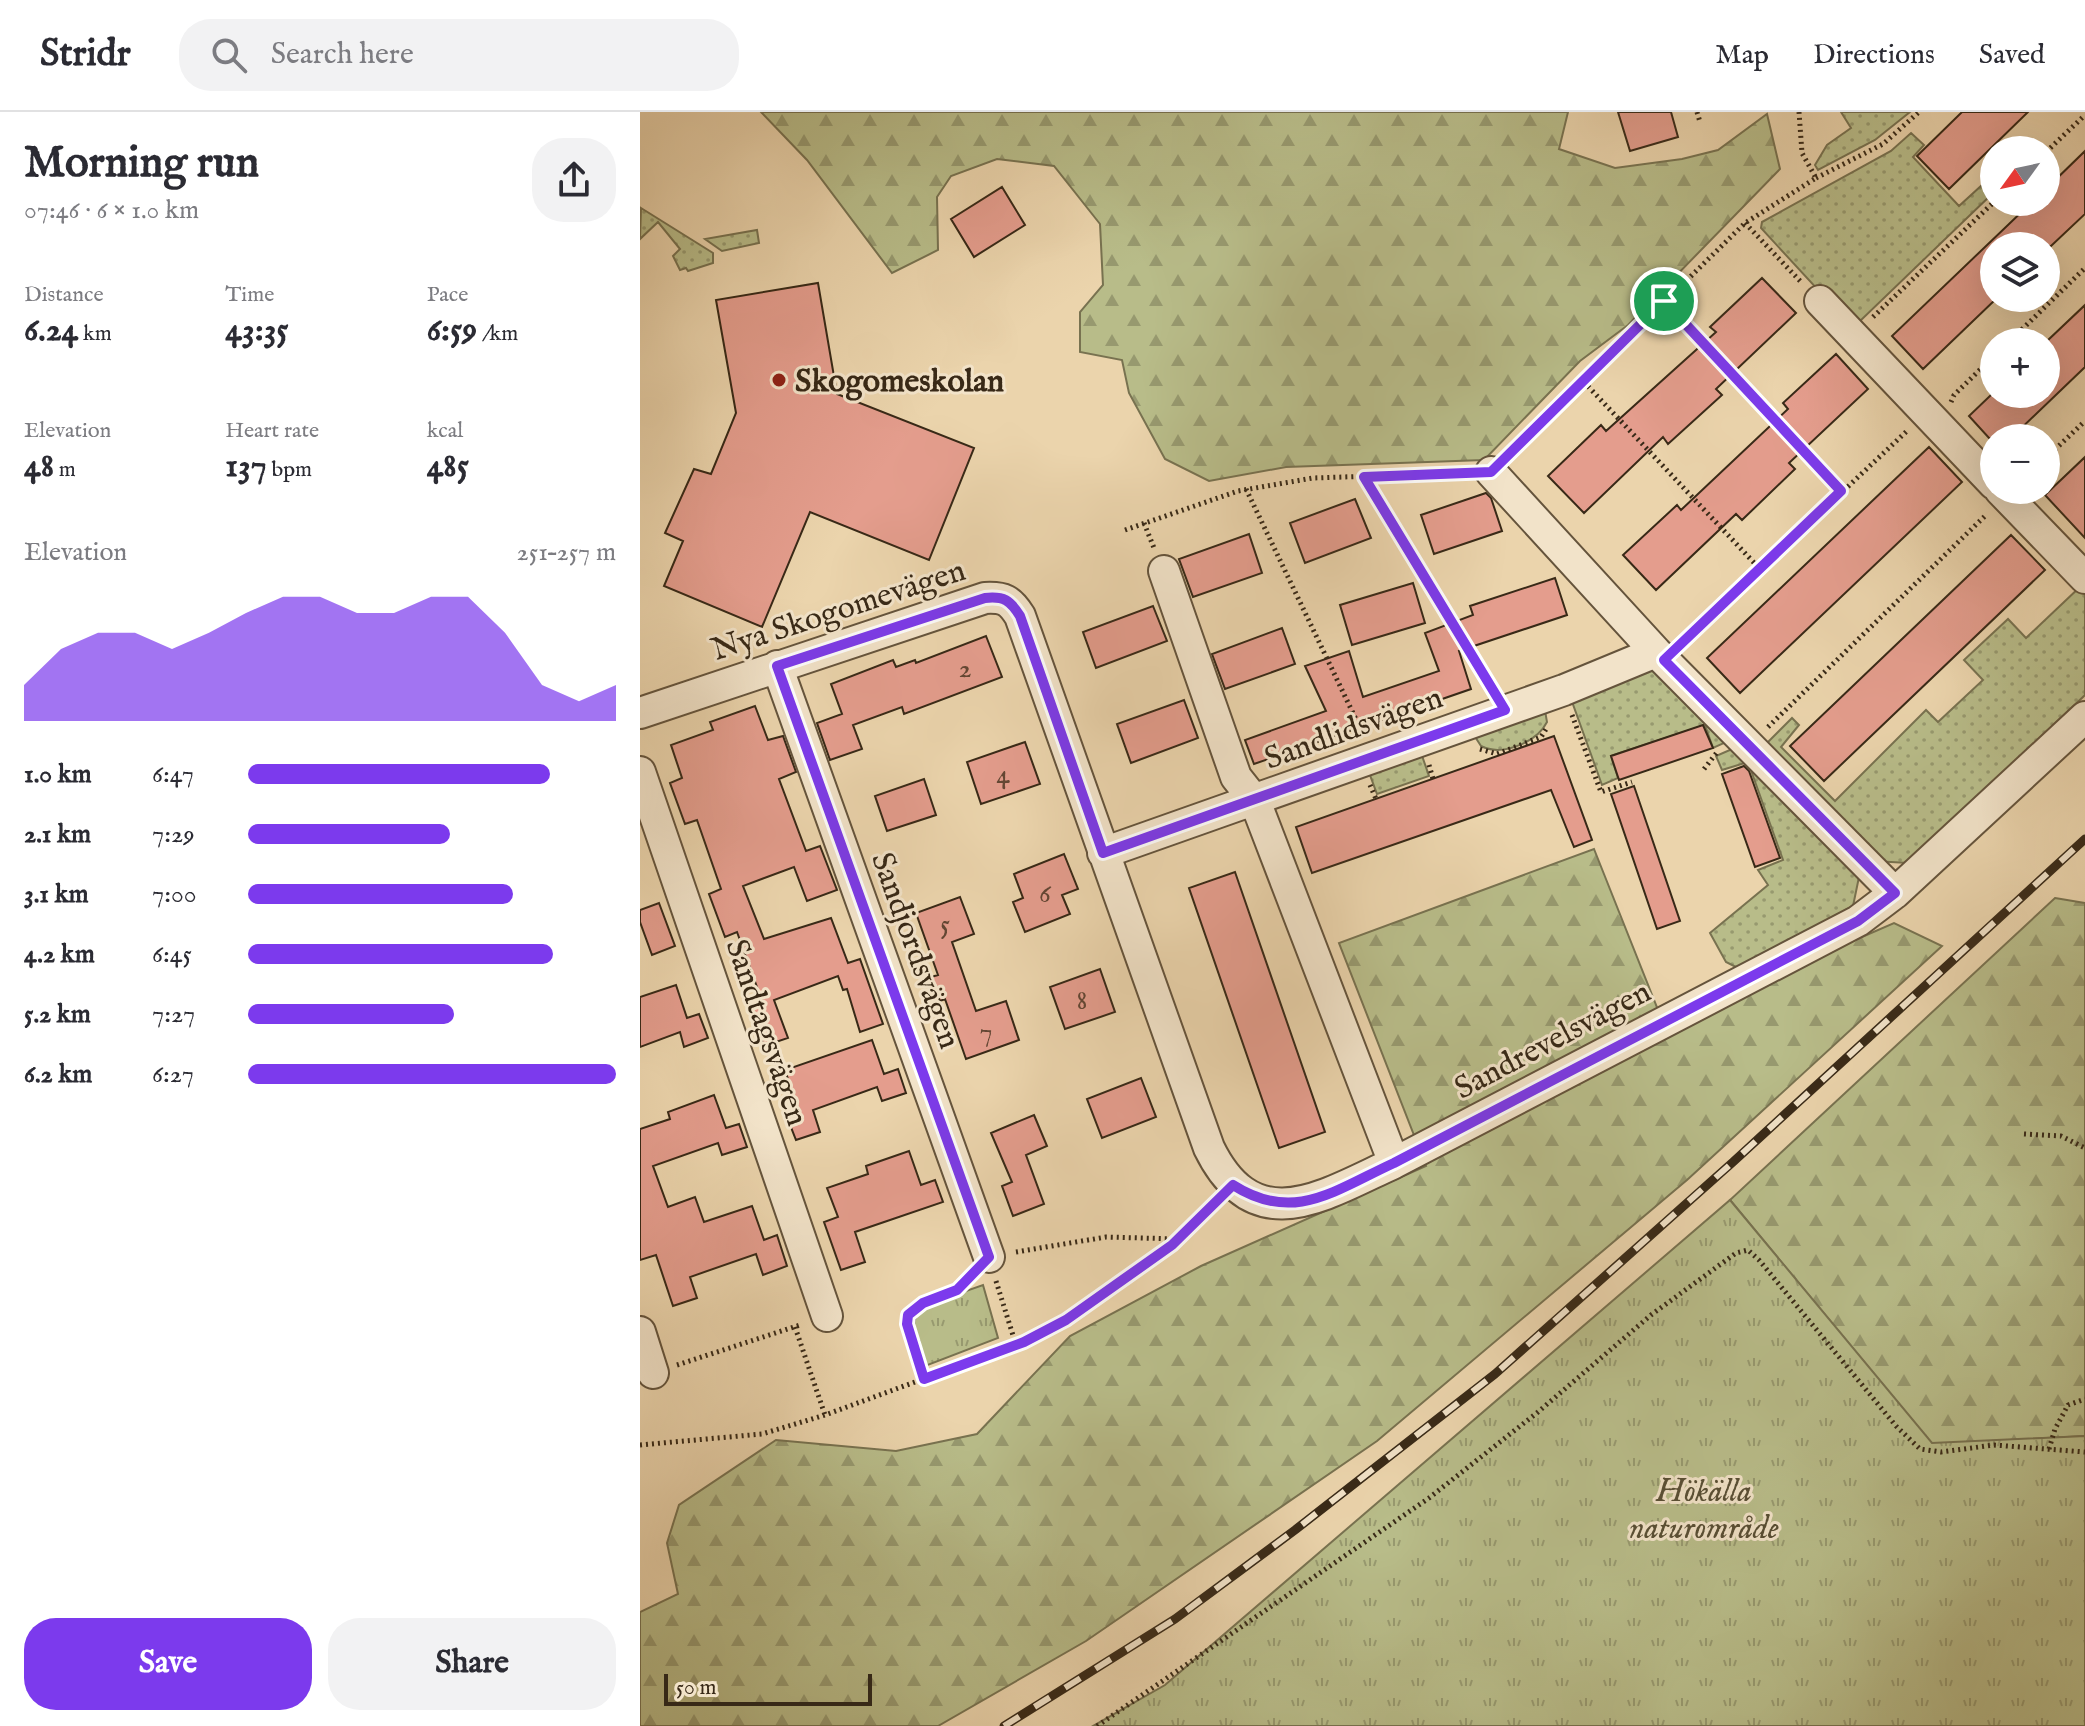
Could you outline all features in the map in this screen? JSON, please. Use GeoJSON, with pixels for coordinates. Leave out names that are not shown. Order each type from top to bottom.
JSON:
{"type":"FeatureCollection","features":[{"type":"Feature","properties":{"kind":"street"},"geometry":{"type":"LineString","coordinates":[[1820,301],[1980,469]]}},
{"type":"Feature","properties":{"kind":"street"},"geometry":{"type":"LineString","coordinates":[[1491,472],[1660,656],[1895,893]]}},
{"type":"Feature","properties":{"kind":"street"},"geometry":{"type":"LineString","coordinates":[[2014,504],[2085,578]]}},
{"type":"Feature","properties":{"kind":"street","name":"Sandlidsvägen"},"geometry":{"type":"LineString","coordinates":[[1164,571],[1236,777],[1255,801],[1394,1163]]}},
{"type":"Feature","properties":{"kind":"street","name":"Nya Skogomevägen"},"geometry":{"type":"LineString","coordinates":[[640,713],[985,598],[1002,597],[1011,603],[1020,616],[1209,1148],[1219,1169],[1233,1185]]}},
{"type":"Feature","properties":{"kind":"street","name":"Sandlidsvägen"},"geometry":{"type":"LineString","coordinates":[[1103,853],[1660,656]]}},
{"type":"Feature","properties":{"kind":"street","name":"Sandjordsvägen"},"geometry":{"type":"LineString","coordinates":[[777,666],[989,1257]]}},
{"type":"Feature","properties":{"kind":"street","name":"Sandrevelsvägen"},"geometry":{"type":"LineString","coordinates":[[1233,1185],[1262,1201],[1298,1204],[1318,1198],[1394,1163],[1858,921],[1895,893],[2085,717]]}},
{"type":"Feature","properties":{"kind":"street","name":"Sandtagsvägen"},"geometry":{"type":"LineString","coordinates":[[640,772],[827,1316]]}},
{"type":"Feature","properties":{"kind":"street"},"geometry":{"type":"LineString","coordinates":[[640,1332],[653,1373]]}},
{"type":"Feature","properties":{"kind":"path"},"geometry":{"type":"LineString","coordinates":[[1697,112],[1700,122]]}},
{"type":"Feature","properties":{"kind":"path"},"geometry":{"type":"LineString","coordinates":[[1799,112],[1802,153],[1816,178]]}},
{"type":"Feature","properties":{"kind":"path"},"geometry":{"type":"LineString","coordinates":[[1125,530],[1246,489],[1313,478],[1491,472],[1745,223],[1816,178],[1883,144],[1919,112]]}},
{"type":"Feature","properties":{"kind":"path"},"geometry":{"type":"LineString","coordinates":[[2060,139],[2085,115]]}},
{"type":"Feature","properties":{"kind":"path"},"geometry":{"type":"LineString","coordinates":[[1870,320],[1980,215]]}},
{"type":"Feature","properties":{"kind":"path"},"geometry":{"type":"LineString","coordinates":[[1745,223],[1820,301]]}},
{"type":"Feature","properties":{"kind":"path"},"geometry":{"type":"LineString","coordinates":[[2023,328],[2085,268]]}},
{"type":"Feature","properties":{"kind":"path"},"geometry":{"type":"LineString","coordinates":[[1664,301],[1841,491]]}},
{"type":"Feature","properties":{"kind":"path"},"geometry":{"type":"LineString","coordinates":[[1660,656],[1841,491],[1934,422],[1954,395],[1980,370]]}},
{"type":"Feature","properties":{"kind":"path"},"geometry":{"type":"LineString","coordinates":[[1584,382],[1759,568]]}},
{"type":"Feature","properties":{"kind":"path"},"geometry":{"type":"LineString","coordinates":[[2060,445],[2085,421]]}},
{"type":"Feature","properties":{"kind":"path"},"geometry":{"type":"LineString","coordinates":[[1364,477],[1505,710]]}},
{"type":"Feature","properties":{"kind":"path"},"geometry":{"type":"LineString","coordinates":[[1246,489],[1374,757]]}},
{"type":"Feature","properties":{"kind":"path"},"geometry":{"type":"LineString","coordinates":[[1750,745],[1986,504]]}},
{"type":"Feature","properties":{"kind":"path"},"geometry":{"type":"LineString","coordinates":[[1564,690],[1601,792],[1632,782]]}},
{"type":"Feature","properties":{"kind":"path"},"geometry":{"type":"LineString","coordinates":[[2024,1134],[2061,1136],[2085,1148]]}},
{"type":"Feature","properties":{"kind":"path"},"geometry":{"type":"LineString","coordinates":[[640,1445],[762,1434],[825,1415],[1016,1345],[1066,1320],[1118,1286],[1178,1239],[1233,1185]]}},
{"type":"Feature","properties":{"kind":"path"},"geometry":{"type":"LineString","coordinates":[[924,1379],[907,1324],[908,1315],[923,1303],[957,1290],[989,1257],[1094,1238],[1178,1239]]}},
{"type":"Feature","properties":{"kind":"path"},"geometry":{"type":"LineString","coordinates":[[1097,1726],[1429,1498],[1538,1412],[1651,1315],[1736,1253],[1748,1250],[1759,1260],[1896,1426],[1920,1449],[1941,1452],[1994,1445],[2085,1452]]}},
{"type":"Feature","properties":{"kind":"path"},"geometry":{"type":"LineString","coordinates":[[989,1257],[1016,1345]]}},
{"type":"Feature","properties":{"kind":"path"},"geometry":{"type":"LineString","coordinates":[[653,1373],[795,1327],[825,1415]]}},
{"type":"Feature","properties":{"kind":"path"},"geometry":{"type":"LineString","coordinates":[[2049,1449],[2055,1429],[2068,1405],[2085,1399]]}},
{"type":"Feature","properties":{"kind":"green space"},"geometry":{"type":"Polygon","coordinates":[[[761,112],[1568,112],[1559,149],[1615,168],[1682,159],[1718,150],[1767,114],[1780,169],[1628,325],[1580,361],[1484,460],[1286,467],[1209,481],[1165,459],[1129,393],[1122,360],[1080,352],[1080,312],[1103,285],[1100,224],[1054,166],[997,159],[951,176],[937,197],[938,250],[892,273],[807,160],[761,112]]]}},
{"type":"Feature","properties":{"kind":"green space"},"geometry":{"type":"Polygon","coordinates":[[[1841,112],[1910,112],[1875,140],[1818,170],[1815,165],[1827,145],[1851,128],[1841,112]]]}},
{"type":"Feature","properties":{"kind":"green space"},"geometry":{"type":"Polygon","coordinates":[[[1911,133],[1924,145],[1913,157],[1959,206],[1980,187],[1980,205],[1858,323],[1831,304],[1761,228],[1762,222],[1891,151],[1911,133]]]}},
{"type":"Feature","properties":{"kind":"green space"},"geometry":{"type":"Polygon","coordinates":[[[641,208],[713,253],[713,263],[688,271],[686,268],[680,270],[673,256],[680,249],[658,222],[640,239],[641,208]]]}},
{"type":"Feature","properties":{"kind":"green space"},"geometry":{"type":"Polygon","coordinates":[[[757,230],[759,243],[722,251],[705,239],[757,230]]]}},
{"type":"Feature","properties":{"kind":"green space"},"geometry":{"type":"Polygon","coordinates":[[[2081,586],[2085,590],[2085,695],[1908,863],[1874,861],[1766,744],[1792,718],[1799,725],[1781,747],[1835,801],[1926,710],[1938,722],[1983,680],[1964,660],[2008,619],[2026,638],[2081,586]]]}},
{"type":"Feature","properties":{"kind":"green space"},"geometry":{"type":"Polygon","coordinates":[[[1649,668],[1672,674],[1733,739],[1713,748],[1705,725],[1611,756],[1618,778],[1602,785],[1570,696],[1649,668]]]}},
{"type":"Feature","properties":{"kind":"green space"},"geometry":{"type":"Polygon","coordinates":[[[1544,705],[1547,722],[1535,736],[1518,746],[1489,749],[1481,746],[1472,732],[1544,705]]]}},
{"type":"Feature","properties":{"kind":"green space"},"geometry":{"type":"Polygon","coordinates":[[[1739,746],[1859,877],[1853,906],[1738,968],[1726,962],[1710,933],[1768,885],[1758,870],[1783,860],[1748,762],[1722,770],[1716,756],[1739,746]]]}},
{"type":"Feature","properties":{"kind":"green space"},"geometry":{"type":"Polygon","coordinates":[[[1419,747],[1429,776],[1377,794],[1367,767],[1419,747]]]}},
{"type":"Feature","properties":{"kind":"green space"},"geometry":{"type":"Polygon","coordinates":[[[1594,849],[1668,1035],[1894,923],[1942,946],[1687,1180],[1377,1441],[1086,1641],[938,1726],[640,1726],[640,1612],[678,1594],[667,1543],[679,1505],[776,1440],[896,1451],[977,1434],[1070,1336],[1201,1266],[1426,1166],[1339,943],[1594,849]]]}},
{"type":"Feature","properties":{"kind":"green space"},"geometry":{"type":"Polygon","coordinates":[[[2055,898],[2085,903],[2085,1436],[1932,1444],[1730,1200],[2055,898]]]}},
{"type":"Feature","properties":{"kind":"green space","name":"Hökälla naturområde"},"geometry":{"type":"Polygon","coordinates":[[[1730,1200],[1932,1443],[2085,1436],[2085,1726],[1093,1726],[1165,1685],[1730,1200]]]}},
{"type":"Feature","properties":{"kind":"green space"},"geometry":{"type":"Polygon","coordinates":[[[983,1285],[998,1338],[925,1366],[914,1327],[923,1306],[983,1285]]]}},
{"type":"Feature","properties":{"kind":"building"},"geometry":{"type":"Polygon","coordinates":[[[1618,112],[1671,112],[1678,137],[1630,151],[1618,112]]]}},
{"type":"Feature","properties":{"kind":"building"},"geometry":{"type":"Polygon","coordinates":[[[1962,112],[2028,112],[2003,136],[1980,136],[1980,159],[1949,189],[1917,156],[1962,112]]]}},
{"type":"Feature","properties":{"kind":"building"},"geometry":{"type":"Polygon","coordinates":[[[2085,151],[2085,214],[2060,238],[2060,232],[2001,232],[2017,216],[2060,216],[2060,175],[2085,151]]]}},
{"type":"Feature","properties":{"kind":"building"},"geometry":{"type":"Polygon","coordinates":[[[1002,187],[1025,225],[974,257],[951,219],[1002,187]]]}},
{"type":"Feature","properties":{"kind":"building"},"geometry":{"type":"Polygon","coordinates":[[[1980,252],[1980,312],[1982,312],[1923,369],[1892,336],[1980,252]]]}},
{"type":"Feature","properties":{"kind":"building"},"geometry":{"type":"Polygon","coordinates":[[[1762,278],[1796,313],[1716,389],[1722,395],[1668,444],[1663,437],[1584,513],[1548,476],[1601,425],[1606,431],[1716,332],[1710,327],[1762,278]]]}},
{"type":"Feature","properties":{"kind":"building"},"geometry":{"type":"Polygon","coordinates":[[[818,283],[837,394],[974,448],[929,560],[810,512],[762,627],[664,586],[683,541],[665,533],[694,469],[711,474],[736,413],[716,300],[818,283]]]}},
{"type":"Feature","properties":{"kind":"building"},"geometry":{"type":"Polygon","coordinates":[[[2085,305],[2085,367],[2060,391],[2060,329],[2085,305]]]}},
{"type":"Feature","properties":{"kind":"building"},"geometry":{"type":"Polygon","coordinates":[[[1836,354],[1868,389],[1789,463],[1795,469],[1742,520],[1736,514],[1656,590],[1623,555],[1677,505],[1681,510],[1788,409],[1783,403],[1836,354]]]}},
{"type":"Feature","properties":{"kind":"building"},"geometry":{"type":"Polygon","coordinates":[[[1980,405],[1980,408],[2042,408],[2026,424],[1980,424],[1980,428],[1969,416],[1980,405]]]}},
{"type":"Feature","properties":{"kind":"building"},"geometry":{"type":"Polygon","coordinates":[[[1929,447],[1962,482],[1740,693],[1707,658],[1929,447]]]}},
{"type":"Feature","properties":{"kind":"building"},"geometry":{"type":"Polygon","coordinates":[[[2085,457],[2085,538],[2053,504],[2060,504],[2060,481],[2085,457]]]}},
{"type":"Feature","properties":{"kind":"building"},"geometry":{"type":"Polygon","coordinates":[[[1486,493],[1491,498],[1502,531],[1434,554],[1421,515],[1486,493]]]}},
{"type":"Feature","properties":{"kind":"building"},"geometry":{"type":"Polygon","coordinates":[[[1355,499],[1371,538],[1305,563],[1290,523],[1355,499]]]}},
{"type":"Feature","properties":{"kind":"building"},"geometry":{"type":"Polygon","coordinates":[[[1249,534],[1262,573],[1193,597],[1179,559],[1249,534]]]}},
{"type":"Feature","properties":{"kind":"building"},"geometry":{"type":"Polygon","coordinates":[[[2011,535],[2045,570],[1824,781],[1790,746],[2011,535]]]}},
{"type":"Feature","properties":{"kind":"building"},"geometry":{"type":"Polygon","coordinates":[[[1555,578],[1567,615],[1459,651],[1471,689],[1254,764],[1245,740],[1326,711],[1305,666],[1349,651],[1363,697],[1439,671],[1425,633],[1473,615],[1470,606],[1555,578]]]}},
{"type":"Feature","properties":{"kind":"building"},"geometry":{"type":"Polygon","coordinates":[[[1413,583],[1425,623],[1352,645],[1340,605],[1413,583]]]}},
{"type":"Feature","properties":{"kind":"building"},"geometry":{"type":"Polygon","coordinates":[[[1153,606],[1167,641],[1096,668],[1083,632],[1153,606]]]}},
{"type":"Feature","properties":{"kind":"building"},"geometry":{"type":"Polygon","coordinates":[[[1282,628],[1295,664],[1225,689],[1212,654],[1282,628]]]}},
{"type":"Feature","properties":{"kind":"building"},"geometry":{"type":"Polygon","coordinates":[[[986,636],[1002,677],[904,714],[902,707],[853,725],[862,749],[830,760],[817,723],[842,714],[831,684],[893,660],[896,667],[915,660],[916,663],[986,636]]]}},
{"type":"Feature","properties":{"kind":"building"},"geometry":{"type":"Polygon","coordinates":[[[1184,700],[1198,738],[1131,763],[1117,724],[1184,700]]]}},
{"type":"Feature","properties":{"kind":"building"},"geometry":{"type":"Polygon","coordinates":[[[755,706],[768,740],[783,736],[796,772],[779,779],[806,851],[820,846],[837,890],[807,901],[794,867],[743,886],[764,939],[831,918],[848,963],[860,959],[883,1024],[860,1032],[847,989],[843,990],[838,976],[774,1000],[788,1038],[764,1046],[749,1006],[762,1001],[737,932],[725,937],[709,894],[721,889],[697,820],[685,824],[670,783],[682,778],[671,745],[713,730],[710,722],[755,706]]]}},
{"type":"Feature","properties":{"kind":"building"},"geometry":{"type":"Polygon","coordinates":[[[1703,725],[1713,748],[1619,780],[1611,756],[1703,725]]]}},
{"type":"Feature","properties":{"kind":"building"},"geometry":{"type":"Polygon","coordinates":[[[1554,736],[1592,840],[1574,847],[1551,790],[1312,873],[1296,827],[1554,736]]]}},
{"type":"Feature","properties":{"kind":"building"},"geometry":{"type":"Polygon","coordinates":[[[1025,742],[1040,784],[981,804],[967,762],[1025,742]]]}},
{"type":"Feature","properties":{"kind":"building"},"geometry":{"type":"Polygon","coordinates":[[[1744,766],[1749,771],[1780,858],[1755,867],[1722,774],[1744,766]]]}},
{"type":"Feature","properties":{"kind":"building"},"geometry":{"type":"Polygon","coordinates":[[[924,779],[936,815],[887,831],[875,796],[924,779]]]}},
{"type":"Feature","properties":{"kind":"building"},"geometry":{"type":"Polygon","coordinates":[[[1634,786],[1680,921],[1657,929],[1611,794],[1634,786]]]}},
{"type":"Feature","properties":{"kind":"building"},"geometry":{"type":"Polygon","coordinates":[[[1064,854],[1078,889],[1062,895],[1070,914],[1025,932],[1013,902],[1023,898],[1014,874],[1064,854]]]}},
{"type":"Feature","properties":{"kind":"building"},"geometry":{"type":"Polygon","coordinates":[[[1235,872],[1325,1132],[1279,1148],[1189,888],[1235,872]]]}},
{"type":"Feature","properties":{"kind":"building"},"geometry":{"type":"Polygon","coordinates":[[[960,897],[974,934],[952,942],[976,1011],[1006,1001],[1019,1040],[966,1059],[945,999],[940,1001],[931,977],[938,975],[916,913],[960,897]]]}},
{"type":"Feature","properties":{"kind":"building"},"geometry":{"type":"Polygon","coordinates":[[[659,903],[675,946],[652,955],[640,922],[640,910],[659,903]]]}},
{"type":"Feature","properties":{"kind":"building"},"geometry":{"type":"Polygon","coordinates":[[[1100,969],[1115,1012],[1065,1029],[1050,987],[1100,969]]]}},
{"type":"Feature","properties":{"kind":"building"},"geometry":{"type":"Polygon","coordinates":[[[676,985],[687,1018],[699,1014],[708,1038],[684,1047],[680,1032],[640,1047],[640,997],[676,985]]]}},
{"type":"Feature","properties":{"kind":"building"},"geometry":{"type":"Polygon","coordinates":[[[872,1040],[884,1074],[898,1069],[906,1093],[882,1101],[877,1087],[813,1110],[820,1132],[796,1140],[787,1117],[799,1113],[785,1070],[872,1040]]]}},
{"type":"Feature","properties":{"kind":"building"},"geometry":{"type":"Polygon","coordinates":[[[1141,1078],[1156,1117],[1102,1138],[1087,1099],[1141,1078]]]}},
{"type":"Feature","properties":{"kind":"building"},"geometry":{"type":"Polygon","coordinates":[[[714,1095],[726,1128],[739,1124],[747,1147],[722,1155],[718,1143],[653,1166],[668,1207],[695,1197],[704,1222],[752,1206],[764,1240],[777,1235],[787,1266],[763,1275],[756,1254],[690,1277],[697,1298],[673,1306],[656,1255],[640,1260],[640,1129],[670,1119],[668,1112],[714,1095]]]}},
{"type":"Feature","properties":{"kind":"building"},"geometry":{"type":"Polygon","coordinates":[[[1034,1115],[1047,1146],[1026,1155],[1044,1204],[1013,1216],[1002,1186],[1012,1182],[991,1133],[1034,1115]]]}},
{"type":"Feature","properties":{"kind":"building"},"geometry":{"type":"Polygon","coordinates":[[[909,1151],[921,1185],[935,1180],[943,1202],[855,1232],[865,1262],[841,1270],[824,1222],[838,1217],[827,1188],[868,1174],[866,1166],[909,1151]]]}},
{"type":"Feature","properties":{"kind":"railway"},"geometry":{"type":"LineString","coordinates":[[1004,1726],[1175,1619],[1495,1374],[1733,1162],[2085,839]]}},
{"type":"Feature","properties":{"kind":"place","name":"Skogomeskolan"},"geometry":{"type":"Point","coordinates":[779,380]}},
{"type":"Feature","properties":{"kind":"route"},"geometry":{"type":"LineString","coordinates":[[1664,301],[1841,491],[1664,660],[1895,893],[1858,921],[1394,1163],[1318,1198],[1298,1204],[1262,1201],[1233,1185],[1172,1245],[1066,1320],[1024,1342],[924,1379],[907,1324],[908,1315],[916,1306],[957,1290],[989,1257],[777,666],[985,598],[1002,597],[1011,603],[1020,616],[1103,853],[1505,710],[1364,477],[1491,472],[1664,301]]}}]}
